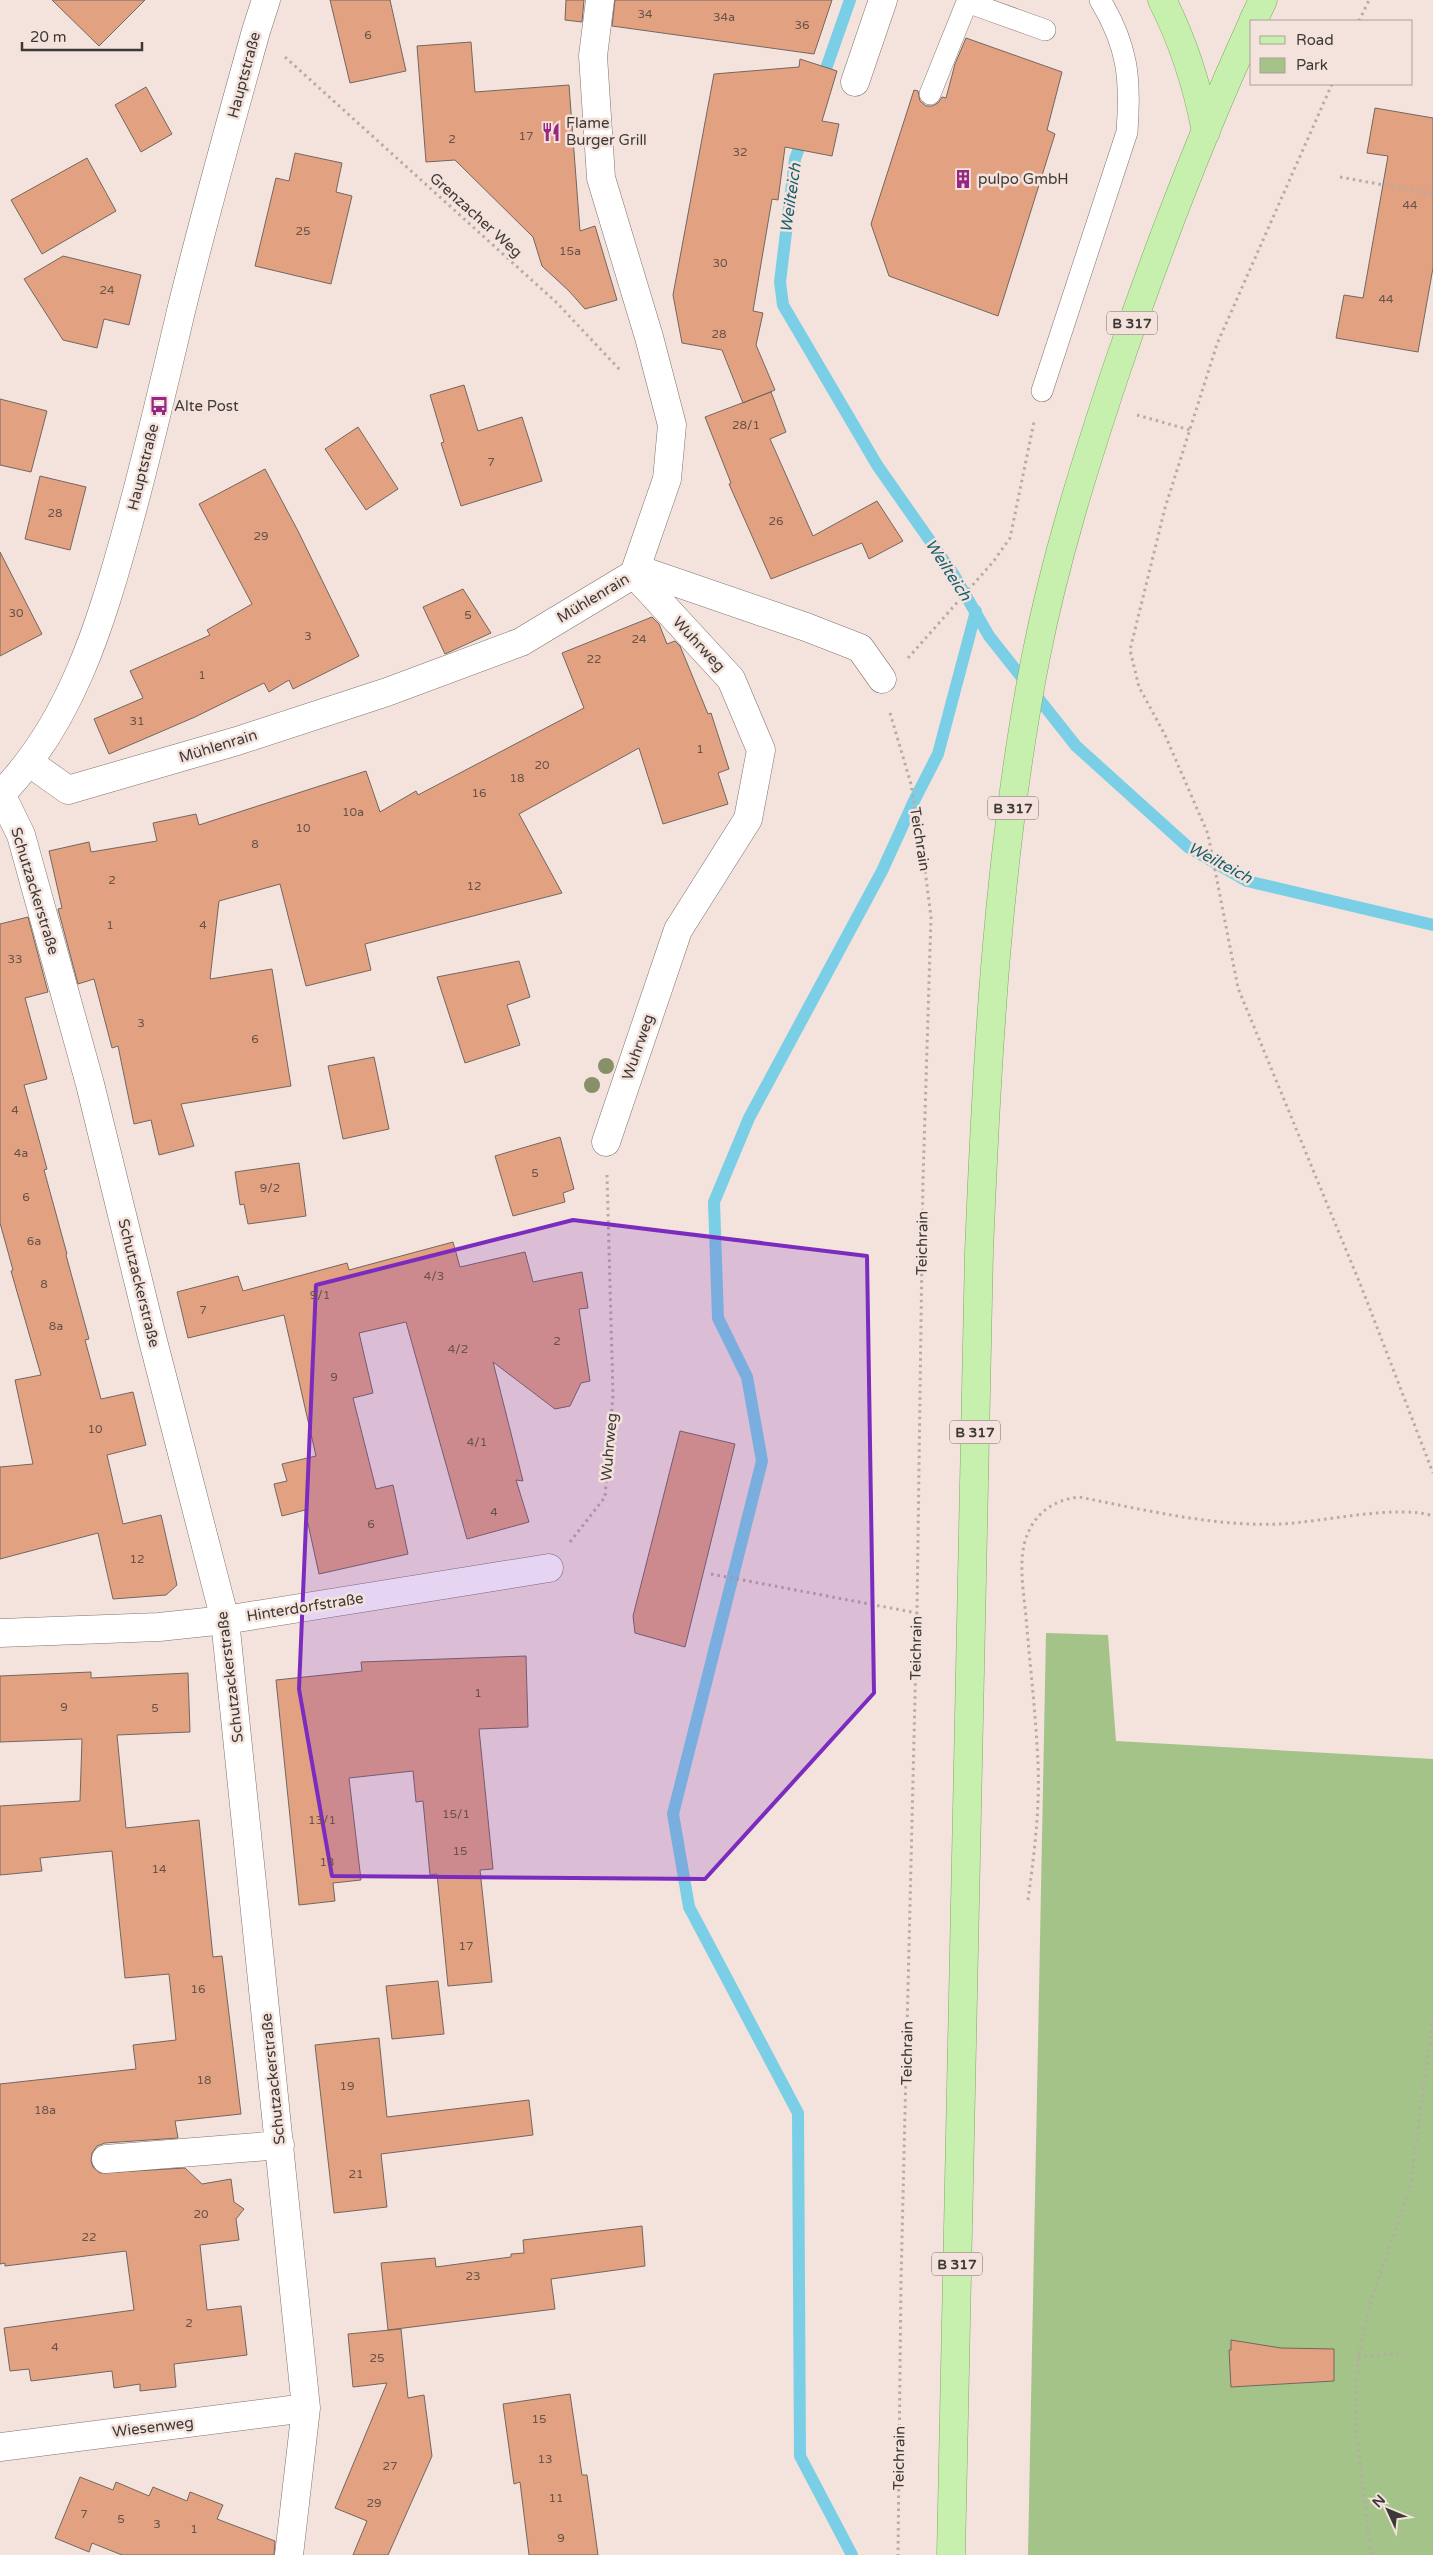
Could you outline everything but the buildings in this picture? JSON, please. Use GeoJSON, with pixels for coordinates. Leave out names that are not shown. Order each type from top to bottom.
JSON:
{"type":"FeatureCollection","features":[{"type":"Feature","properties":{"kind":"main road"},"geometry":{"type":"LineString","coordinates":[[1162,0],[1187,53],[1199,91],[1206,132]]}},
{"type":"Feature","properties":{"kind":"main road","name":"B 317"},"geometry":{"type":"LineString","coordinates":[[1253,20],[1263,0]]}},
{"type":"Feature","properties":{"kind":"main road","name":"B 317"},"geometry":{"type":"LineString","coordinates":[[951,2555],[979,1282],[986,1088],[1003,892],[1024,724],[1036,654],[1068,518],[1170,219],[1250,28]]}},
{"type":"Feature","properties":{"kind":"street","name":"Hauptstraße"},"geometry":{"type":"LineString","coordinates":[[0,794],[30,763],[87,659],[115,571],[256,31],[266,0]]}},
{"type":"Feature","properties":{"kind":"street","name":"Mühlenrain"},"geometry":{"type":"LineString","coordinates":[[30,763],[68,790],[237,741],[387,692],[521,642],[635,572],[667,479],[672,425],[650,337],[602,178],[593,56],[600,0]]}},
{"type":"Feature","properties":{"kind":"street"},"geometry":{"type":"LineString","coordinates":[[855,82],[883,0]]}},
{"type":"Feature","properties":{"kind":"street"},"geometry":{"type":"LineString","coordinates":[[635,572],[806,627],[860,648],[882,679]]}},
{"type":"Feature","properties":{"kind":"street","name":"Wuhrweg"},"geometry":{"type":"LineString","coordinates":[[606,1142],[678,930],[748,819],[761,750],[731,679],[635,572]]}},
{"type":"Feature","properties":{"kind":"street","name":"Schutzackerstraße"},"geometry":{"type":"LineString","coordinates":[[0,794],[21,835],[90,1084],[151,1333],[225,1620],[306,2408],[289,2555]]}},
{"type":"Feature","properties":{"kind":"street","name":"Hinterdorfstraße"},"geometry":{"type":"LineString","coordinates":[[0,1633],[159,1627],[225,1620],[549,1568]]}},
{"type":"Feature","properties":{"kind":"street"},"geometry":{"type":"LineString","coordinates":[[106,2159],[280,2146]]}},
{"type":"Feature","properties":{"kind":"street","name":"Wiesenweg"},"geometry":{"type":"LineString","coordinates":[[0,2447],[306,2408]]}},
{"type":"Feature","properties":{"kind":"lane"},"geometry":{"type":"LineString","coordinates":[[1042,391],[1127,132],[1130,102],[1126,61],[1116,25],[1100,0]]}},
{"type":"Feature","properties":{"kind":"lane"},"geometry":{"type":"LineString","coordinates":[[930,94],[968,1],[1045,30]]}},
{"type":"Feature","properties":{"kind":"path"},"geometry":{"type":"LineString","coordinates":[[1359,20],[1368,0]]}},
{"type":"Feature","properties":{"kind":"path","name":"Grenzacher Weg"},"geometry":{"type":"LineString","coordinates":[[256,31],[556,302],[624,374]]}},
{"type":"Feature","properties":{"kind":"path"},"geometry":{"type":"LineString","coordinates":[[1332,85],[1217,344],[1165,508],[1130,650],[1139,687],[1165,735],[1208,834],[1238,988],[1363,1291],[1433,1473]]}},
{"type":"Feature","properties":{"kind":"path"},"geometry":{"type":"LineString","coordinates":[[1340,177],[1433,194]]}},
{"type":"Feature","properties":{"kind":"path"},"geometry":{"type":"LineString","coordinates":[[882,679],[911,656],[993,562],[1010,538],[1042,391]]}},
{"type":"Feature","properties":{"kind":"path"},"geometry":{"type":"LineString","coordinates":[[1105,405],[1190,430]]}},
{"type":"Feature","properties":{"kind":"path","name":"Teichrain"},"geometry":{"type":"LineString","coordinates":[[898,745],[911,784],[931,917],[923,1179],[917,1613],[902,2270],[898,2555]]}},
{"type":"Feature","properties":{"kind":"path","name":"Wuhrweg"},"geometry":{"type":"LineString","coordinates":[[549,1568],[605,1497],[613,1396],[606,1142]]}},
{"type":"Feature","properties":{"kind":"path"},"geometry":{"type":"LineString","coordinates":[[1028,1900],[1038,1818],[1038,1764],[1023,1578],[1024,1546],[1034,1521],[1047,1507],[1064,1499],[1080,1497],[1179,1516],[1228,1522],[1282,1524],[1397,1513],[1433,1516]]}},
{"type":"Feature","properties":{"kind":"path"},"geometry":{"type":"LineString","coordinates":[[711,1574],[917,1613]]}},
{"type":"Feature","properties":{"kind":"path"},"geometry":{"type":"LineString","coordinates":[[1371,2555],[1355,2422],[1358,2356],[1372,2297],[1410,2188],[1433,2017]]}},
{"type":"Feature","properties":{"kind":"path"},"geometry":{"type":"LineString","coordinates":[[1358,2356],[1403,2353]]}},
{"type":"Feature","properties":{"kind":"highlighted area"},"geometry":{"type":"Polygon","coordinates":[[[573,1220],[867,1256],[874,1693],[705,1879],[332,1876],[299,1689],[316,1285],[573,1220]]]}},
{"type":"Feature","properties":{"kind":"green space"},"geometry":{"type":"Polygon","coordinates":[[[1046,1633],[1108,1635],[1116,1741],[1433,1759],[1433,2555],[1028,2555],[1046,1633]]]}},
{"type":"Feature","properties":{"kind":"waterway","name":"Weilteich"},"geometry":{"type":"LineString","coordinates":[[821,83],[850,0]]}},
{"type":"Feature","properties":{"kind":"waterway","name":"Weilteich"},"geometry":{"type":"LineString","coordinates":[[804,135],[795,159],[780,282],[783,305],[877,465],[954,575],[989,636],[1076,746],[1188,847],[1247,881],[1433,925]]}},
{"type":"Feature","properties":{"kind":"waterway"},"geometry":{"type":"LineString","coordinates":[[852,2555],[800,2456],[798,2113],[689,1907],[673,1814],[762,1461],[747,1377],[718,1318],[714,1202],[749,1118],[882,871],[938,754],[976,611]]}},
{"type":"Feature","properties":{"kind":"place","name":"Flame Burger Grill"},"geometry":{"type":"Point","coordinates":[551,132]}},
{"type":"Feature","properties":{"kind":"place","name":"pulpo GmbH"},"geometry":{"type":"Point","coordinates":[963,179]}},
{"type":"Feature","properties":{"kind":"place","name":"Alte Post"},"geometry":{"type":"Point","coordinates":[159,406]}}]}
